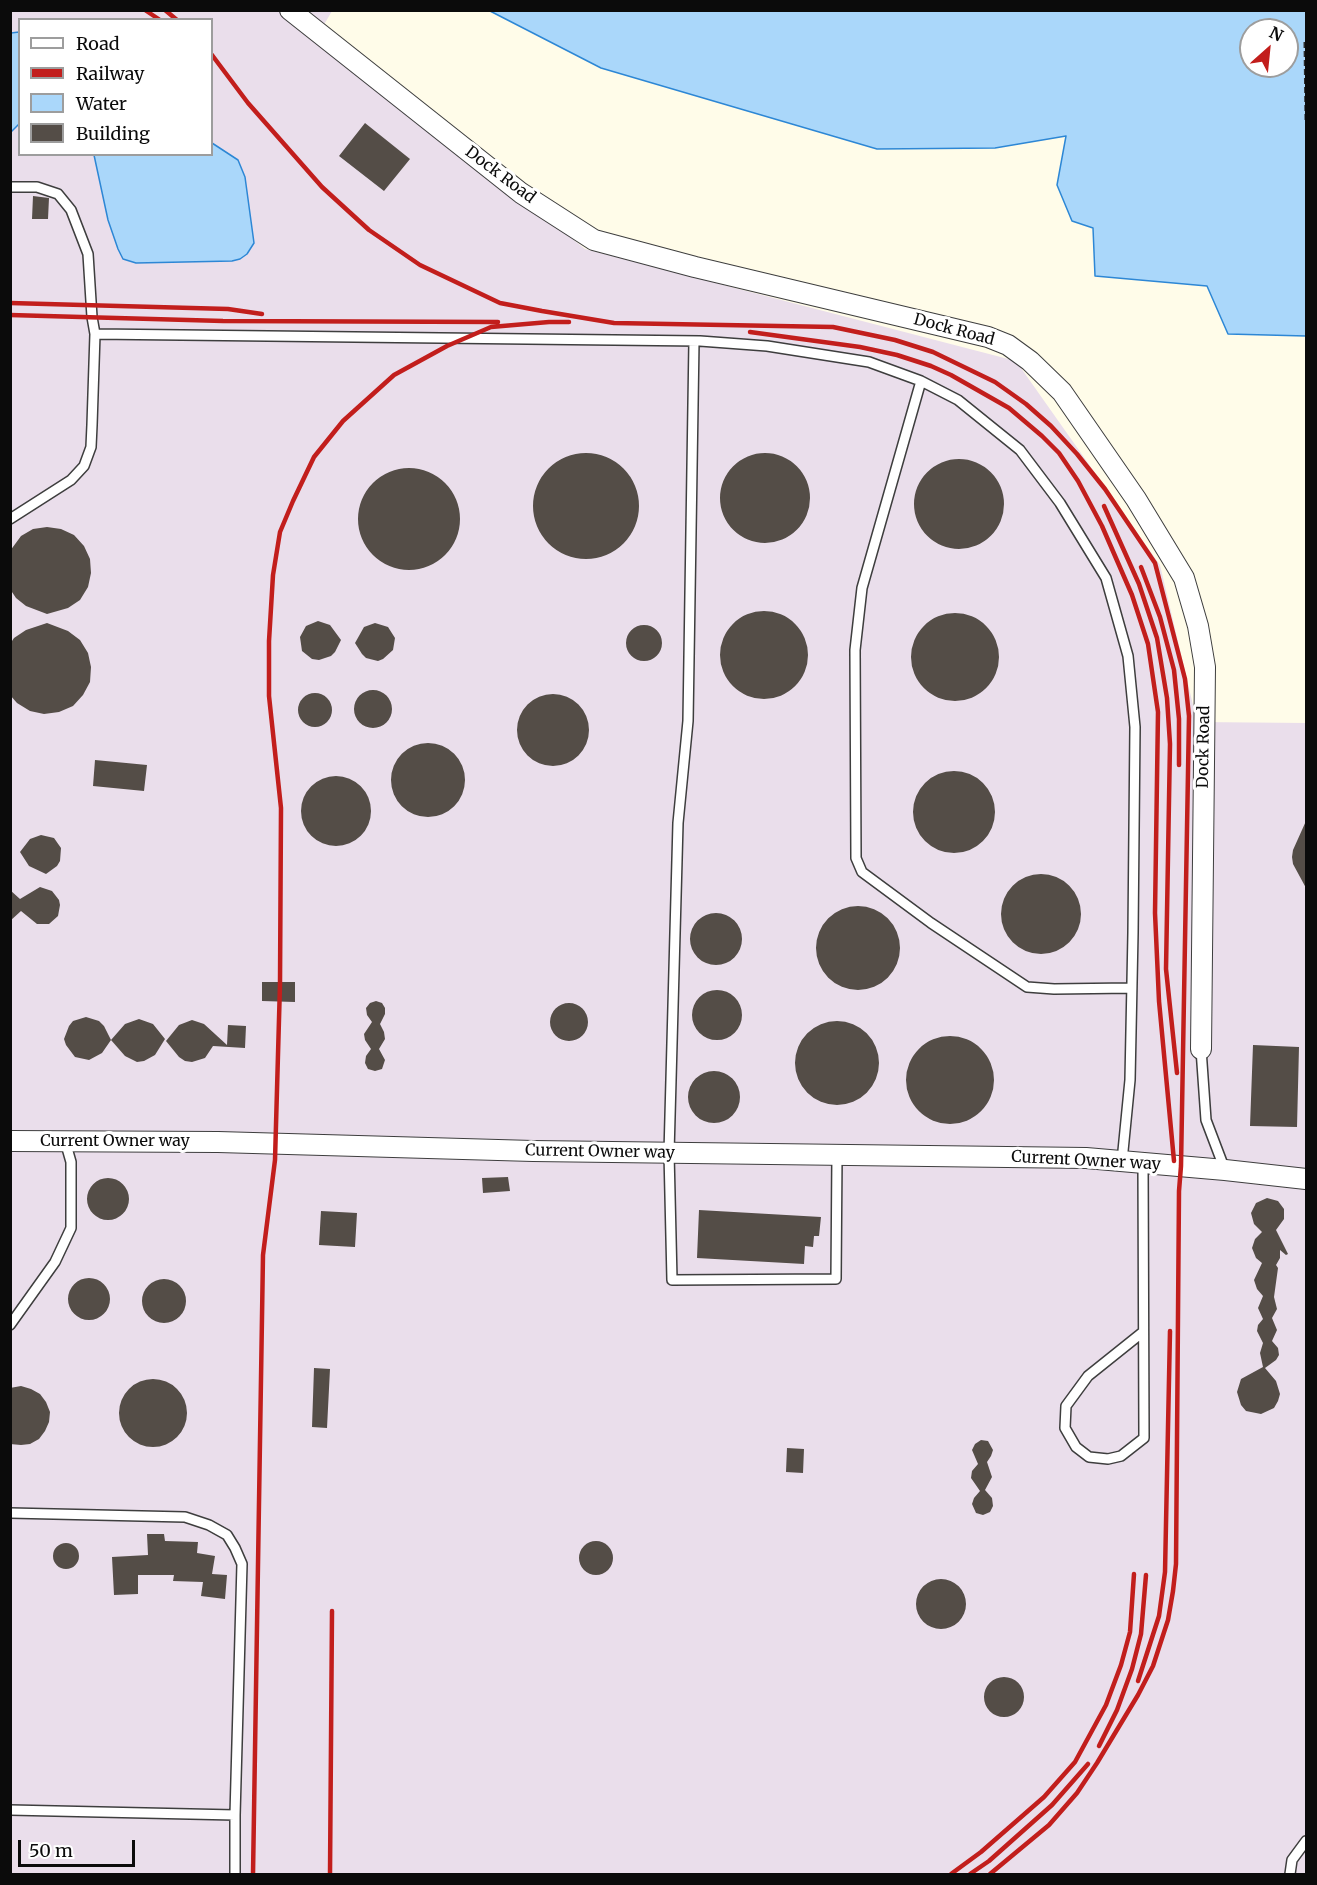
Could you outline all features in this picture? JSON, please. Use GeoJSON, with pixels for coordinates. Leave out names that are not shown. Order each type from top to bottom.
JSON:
{"type":"FeatureCollection","features":[{"type":"Feature","properties":{"kind":"street","name":"Dock Road"},"geometry":{"type":"LineString","coordinates":[[290,10],[521,193],[594,240],[695,267],[988,337],[1008,345],[1030,361],[1062,392],[1136,499],[1184,578],[1198,626],[1205,667],[1201,1049]]}},
{"type":"Feature","properties":{"kind":"street","name":"Current Owner way"},"geometry":{"type":"LineString","coordinates":[[10,1141],[218,1142],[533,1151],[1086,1158],[1306,1179]]}},
{"type":"Feature","properties":{"kind":"lane"},"geometry":{"type":"LineString","coordinates":[[10,187],[37,187],[58,194],[71,210],[88,254],[95,334],[93,425],[91,447],[84,466],[71,480],[10,519]]}},
{"type":"Feature","properties":{"kind":"lane"},"geometry":{"type":"LineString","coordinates":[[95,334],[694,341],[767,346],[869,362],[921,381],[958,400],[1020,450],[1060,503],[1106,578],[1128,656],[1135,728],[1130,1080],[1122,1161]]}},
{"type":"Feature","properties":{"kind":"lane"},"geometry":{"type":"LineString","coordinates":[[694,341],[688,721],[678,823],[669,1153],[672,1280],[836,1279],[837,1155]]}},
{"type":"Feature","properties":{"kind":"lane"},"geometry":{"type":"LineString","coordinates":[[921,381],[862,588],[855,650],[856,858],[862,872],[930,923],[1027,987],[1131,988]]}},
{"type":"Feature","properties":{"kind":"lane"},"geometry":{"type":"LineString","coordinates":[[1201,1049],[1206,1120],[1225,1170]]}},
{"type":"Feature","properties":{"kind":"lane"},"geometry":{"type":"LineString","coordinates":[[10,1325],[18,1317],[55,1262],[71,1228],[71,1162],[65,1141]]}},
{"type":"Feature","properties":{"kind":"lane"},"geometry":{"type":"LineString","coordinates":[[1143,1162],[1144,1438],[1121,1456],[1108,1459],[1089,1457],[1076,1448],[1065,1428],[1066,1406],[1088,1376],[1143,1332]]}},
{"type":"Feature","properties":{"kind":"lane"},"geometry":{"type":"LineString","coordinates":[[10,1513],[185,1517],[209,1525],[227,1535],[242,1564],[235,1875]]}},
{"type":"Feature","properties":{"kind":"lane"},"geometry":{"type":"LineString","coordinates":[[10,1810],[235,1815]]}},
{"type":"Feature","properties":{"kind":"lane"},"geometry":{"type":"LineString","coordinates":[[1290,1875],[1292,1860],[1306,1841]]}},
{"type":"Feature","properties":{"kind":"path"},"geometry":{"type":"LineString","coordinates":[[1305,42],[1306,120]]}},
{"type":"Feature","properties":{"kind":"shaded area"},"geometry":{"type":"Polygon","coordinates":[[[11,11],[332,11],[318,35],[585,249],[1016,361],[1160,565],[1197,722],[1306,723],[1306,1874],[11,1874],[11,11]]]}},
{"type":"Feature","properties":{"kind":"water"},"geometry":{"type":"Polygon","coordinates":[[[490,11],[1306,11],[1306,336],[1228,334],[1207,286],[1095,276],[1093,228],[1072,221],[1057,185],[1066,136],[995,148],[877,149],[601,68],[490,11]]]}},
{"type":"Feature","properties":{"kind":"water"},"geometry":{"type":"Polygon","coordinates":[[[18,32],[18,125],[11,132],[11,33],[18,32]]]}},
{"type":"Feature","properties":{"kind":"water"},"geometry":{"type":"Polygon","coordinates":[[[213,144],[238,160],[245,177],[254,243],[247,254],[232,261],[136,263],[123,259],[108,220],[94,156],[213,156],[213,144]]]}},
{"type":"Feature","properties":{"kind":"building"},"geometry":{"type":"Polygon","coordinates":[[[365,123],[410,159],[384,191],[339,156],[365,123]]]}},
{"type":"Feature","properties":{"kind":"building"},"geometry":{"type":"Polygon","coordinates":[[[33,196],[49,198],[48,219],[32,219],[33,196]]]}},
{"type":"Feature","properties":{"kind":"building"},"geometry":{"type":"Polygon","coordinates":[[[586,453],[606,457],[624,468],[635,486],[639,506],[635,526],[624,544],[606,555],[586,559],[566,555],[548,544],[537,526],[533,506],[537,486],[548,468],[566,457],[586,453]]]}},
{"type":"Feature","properties":{"kind":"building"},"geometry":{"type":"Polygon","coordinates":[[[765,453],[782,457],[797,466],[806,481],[810,498],[806,515],[797,530],[782,539],[765,543],[748,539],[733,530],[724,515],[720,498],[724,481],[733,466],[748,457],[765,453]]]}},
{"type":"Feature","properties":{"kind":"building"},"geometry":{"type":"Polygon","coordinates":[[[959,459],[976,462],[991,472],[1001,487],[1004,504],[1001,521],[991,536],[976,546],[959,549],[942,546],[927,536],[917,521],[914,504],[917,487],[927,472],[942,462],[959,459]]]}},
{"type":"Feature","properties":{"kind":"building"},"geometry":{"type":"Polygon","coordinates":[[[409,468],[429,472],[445,483],[456,499],[460,519],[456,539],[445,555],[429,566],[409,570],[389,566],[373,555],[362,539],[358,519],[362,499],[373,483],[389,472],[409,468]]]}},
{"type":"Feature","properties":{"kind":"building"},"geometry":{"type":"Polygon","coordinates":[[[47,527],[61,529],[74,535],[84,546],[90,559],[91,573],[88,587],[80,600],[68,608],[47,614],[26,606],[10,589],[10,551],[21,536],[33,529],[47,527]]]}},
{"type":"Feature","properties":{"kind":"building"},"geometry":{"type":"Polygon","coordinates":[[[764,611],[781,614],[795,624],[805,638],[808,655],[805,672],[795,686],[781,696],[764,699],[747,696],[733,686],[723,672],[720,655],[723,638],[733,624],[747,614],[764,611]]]}},
{"type":"Feature","properties":{"kind":"building"},"geometry":{"type":"Polygon","coordinates":[[[955,613],[972,616],[986,626],[996,640],[999,657],[996,674],[986,688],[972,698],[955,701],[938,698],[924,688],[914,674],[911,657],[914,640],[924,626],[938,616],[955,613]]]}},
{"type":"Feature","properties":{"kind":"building"},"geometry":{"type":"Polygon","coordinates":[[[318,621],[330,625],[341,640],[331,656],[319,660],[312,659],[302,651],[300,637],[306,626],[318,621]]]}},
{"type":"Feature","properties":{"kind":"building"},"geometry":{"type":"Polygon","coordinates":[[[47,623],[68,631],[80,640],[88,653],[91,667],[90,682],[83,695],[73,706],[59,712],[44,714],[30,711],[17,703],[10,695],[10,644],[14,638],[26,630],[47,623]]]}},
{"type":"Feature","properties":{"kind":"building"},"geometry":{"type":"Polygon","coordinates":[[[375,623],[388,627],[395,638],[393,650],[378,661],[366,658],[355,643],[364,627],[375,623]]]}},
{"type":"Feature","properties":{"kind":"building"},"geometry":{"type":"Polygon","coordinates":[[[644,625],[657,630],[662,643],[657,656],[644,661],[631,656],[626,643],[631,630],[644,625]]]}},
{"type":"Feature","properties":{"kind":"building"},"geometry":{"type":"Polygon","coordinates":[[[373,690],[386,696],[392,709],[386,722],[373,728],[360,722],[354,709],[360,696],[373,690]]]}},
{"type":"Feature","properties":{"kind":"building"},"geometry":{"type":"Polygon","coordinates":[[[315,693],[327,698],[332,710],[327,722],[315,727],[303,722],[298,710],[303,698],[315,693]]]}},
{"type":"Feature","properties":{"kind":"building"},"geometry":{"type":"Polygon","coordinates":[[[553,694],[573,700],[583,710],[589,730],[583,750],[573,760],[553,766],[533,760],[523,750],[517,730],[523,710],[533,700],[553,694]]]}},
{"type":"Feature","properties":{"kind":"building"},"geometry":{"type":"Polygon","coordinates":[[[435,743],[455,753],[463,766],[465,780],[463,794],[455,807],[442,815],[421,817],[401,807],[393,794],[391,773],[401,753],[414,745],[435,743]]]}},
{"type":"Feature","properties":{"kind":"building"},"geometry":{"type":"Polygon","coordinates":[[[95,760],[147,765],[144,791],[93,786],[95,760]]]}},
{"type":"Feature","properties":{"kind":"building"},"geometry":{"type":"Polygon","coordinates":[[[954,771],[970,774],[983,783],[992,796],[995,812],[992,828],[983,841],[970,850],[954,853],[938,850],[925,841],[916,828],[913,812],[916,796],[925,783],[938,774],[954,771]]]}},
{"type":"Feature","properties":{"kind":"building"},"geometry":{"type":"Polygon","coordinates":[[[336,776],[349,779],[361,786],[368,798],[371,811],[368,824],[361,836],[349,843],[336,846],[323,843],[311,836],[304,824],[301,811],[304,798],[311,786],[323,779],[336,776]]]}},
{"type":"Feature","properties":{"kind":"building"},"geometry":{"type":"Polygon","coordinates":[[[1306,821],[1306,888],[1293,864],[1292,857],[1306,821]]]}},
{"type":"Feature","properties":{"kind":"building"},"geometry":{"type":"Polygon","coordinates":[[[41,835],[54,838],[61,848],[60,861],[46,874],[29,866],[20,852],[30,839],[41,835]]]}},
{"type":"Feature","properties":{"kind":"building"},"geometry":{"type":"Polygon","coordinates":[[[1041,874],[1056,877],[1069,886],[1078,899],[1081,914],[1078,929],[1069,942],[1056,951],[1041,954],[1026,951],[1013,942],[1004,929],[1001,914],[1004,899],[1013,886],[1026,877],[1041,874]]]}},
{"type":"Feature","properties":{"kind":"building"},"geometry":{"type":"Polygon","coordinates":[[[40,887],[52,891],[59,900],[58,916],[49,924],[37,924],[21,911],[10,921],[10,890],[20,899],[40,887]]]}},
{"type":"Feature","properties":{"kind":"building"},"geometry":{"type":"Polygon","coordinates":[[[858,906],[874,909],[888,918],[897,932],[900,948],[897,964],[888,978],[874,987],[858,990],[842,987],[828,978],[819,964],[816,948],[819,932],[828,918],[842,909],[858,906]]]}},
{"type":"Feature","properties":{"kind":"building"},"geometry":{"type":"Polygon","coordinates":[[[711,913],[721,913],[735,920],[742,939],[735,958],[721,965],[711,965],[701,961],[694,954],[690,944],[690,934],[694,924],[701,917],[711,913]]]}},
{"type":"Feature","properties":{"kind":"building"},"geometry":{"type":"Polygon","coordinates":[[[262,982],[295,982],[295,1002],[262,1001],[262,982]]]}},
{"type":"Feature","properties":{"kind":"building"},"geometry":{"type":"Polygon","coordinates":[[[712,990],[722,990],[735,997],[742,1010],[742,1020],[735,1033],[722,1040],[712,1040],[703,1036],[696,1029],[692,1020],[692,1010],[696,1001],[703,994],[712,990]]]}},
{"type":"Feature","properties":{"kind":"building"},"geometry":{"type":"Polygon","coordinates":[[[376,1001],[382,1003],[385,1008],[380,1024],[385,1039],[379,1049],[385,1060],[382,1069],[375,1071],[368,1069],[365,1063],[366,1056],[371,1049],[364,1034],[372,1022],[367,1015],[366,1008],[370,1003],[376,1001]]]}},
{"type":"Feature","properties":{"kind":"building"},"geometry":{"type":"Polygon","coordinates":[[[569,1003],[583,1008],[588,1022],[583,1036],[569,1041],[555,1036],[550,1022],[555,1008],[569,1003]]]}},
{"type":"Feature","properties":{"kind":"building"},"geometry":{"type":"Polygon","coordinates":[[[86,1017],[99,1021],[111,1040],[102,1053],[89,1060],[75,1057],[64,1039],[73,1021],[86,1017]]]}},
{"type":"Feature","properties":{"kind":"building"},"geometry":{"type":"Polygon","coordinates":[[[139,1019],[153,1024],[165,1039],[155,1055],[137,1062],[125,1056],[111,1040],[125,1024],[139,1019]]]}},
{"type":"Feature","properties":{"kind":"building"},"geometry":{"type":"Polygon","coordinates":[[[192,1020],[204,1024],[227,1045],[228,1025],[246,1026],[245,1048],[213,1046],[205,1058],[192,1062],[185,1061],[166,1041],[179,1025],[192,1020]]]}},
{"type":"Feature","properties":{"kind":"building"},"geometry":{"type":"Polygon","coordinates":[[[829,1021],[845,1021],[861,1028],[872,1039],[879,1055],[876,1079],[867,1093],[845,1105],[829,1105],[813,1098],[802,1087],[795,1071],[795,1055],[802,1039],[813,1028],[829,1021]]]}},
{"type":"Feature","properties":{"kind":"building"},"geometry":{"type":"Polygon","coordinates":[[[950,1036],[967,1039],[981,1049],[991,1063],[994,1080],[991,1097],[981,1111],[967,1121],[950,1124],[933,1121],[919,1111],[909,1097],[906,1080],[909,1063],[919,1049],[933,1039],[950,1036]]]}},
{"type":"Feature","properties":{"kind":"building"},"geometry":{"type":"Polygon","coordinates":[[[1253,1045],[1299,1047],[1297,1127],[1250,1126],[1253,1045]]]}},
{"type":"Feature","properties":{"kind":"building"},"geometry":{"type":"Polygon","coordinates":[[[714,1071],[728,1075],[736,1083],[740,1097],[736,1111],[728,1119],[714,1123],[700,1119],[692,1111],[688,1097],[692,1083],[700,1075],[714,1071]]]}},
{"type":"Feature","properties":{"kind":"building"},"geometry":{"type":"Polygon","coordinates":[[[508,1177],[510,1191],[483,1193],[482,1178],[508,1177]]]}},
{"type":"Feature","properties":{"kind":"building"},"geometry":{"type":"Polygon","coordinates":[[[108,1178],[116,1179],[123,1184],[128,1191],[128,1207],[123,1214],[116,1219],[108,1220],[100,1219],[93,1214],[88,1207],[87,1199],[88,1191],[93,1184],[100,1179],[108,1178]]]}},
{"type":"Feature","properties":{"kind":"building"},"geometry":{"type":"Polygon","coordinates":[[[1267,1198],[1278,1201],[1284,1209],[1284,1219],[1276,1230],[1288,1254],[1280,1250],[1280,1258],[1276,1265],[1278,1268],[1274,1297],[1277,1309],[1272,1318],[1277,1330],[1272,1341],[1278,1348],[1279,1355],[1265,1368],[1276,1381],[1280,1394],[1274,1408],[1261,1414],[1246,1411],[1241,1405],[1237,1392],[1241,1379],[1263,1367],[1260,1353],[1263,1343],[1257,1331],[1263,1319],[1258,1308],[1263,1296],[1254,1280],[1262,1263],[1256,1258],[1252,1248],[1255,1239],[1262,1232],[1254,1224],[1251,1213],[1256,1203],[1267,1198]]]}},
{"type":"Feature","properties":{"kind":"building"},"geometry":{"type":"Polygon","coordinates":[[[699,1210],[821,1217],[819,1236],[814,1236],[813,1247],[805,1246],[804,1264],[697,1258],[699,1210]]]}},
{"type":"Feature","properties":{"kind":"building"},"geometry":{"type":"Polygon","coordinates":[[[321,1211],[357,1213],[355,1247],[319,1245],[321,1211]]]}},
{"type":"Feature","properties":{"kind":"building"},"geometry":{"type":"Polygon","coordinates":[[[89,1278],[104,1284],[110,1299],[104,1314],[89,1320],[74,1314],[68,1299],[74,1284],[89,1278]]]}},
{"type":"Feature","properties":{"kind":"building"},"geometry":{"type":"Polygon","coordinates":[[[164,1279],[179,1286],[186,1301],[179,1316],[164,1323],[149,1316],[142,1301],[149,1286],[164,1279]]]}},
{"type":"Feature","properties":{"kind":"building"},"geometry":{"type":"Polygon","coordinates":[[[314,1368],[330,1369],[327,1428],[312,1427],[314,1368]]]}},
{"type":"Feature","properties":{"kind":"building"},"geometry":{"type":"Polygon","coordinates":[[[153,1379],[166,1382],[177,1389],[184,1400],[187,1413],[184,1426],[177,1437],[166,1444],[153,1447],[140,1444],[129,1437],[122,1426],[119,1413],[122,1400],[129,1389],[140,1382],[153,1379]]]}},
{"type":"Feature","properties":{"kind":"building"},"geometry":{"type":"Polygon","coordinates":[[[21,1386],[40,1394],[50,1412],[49,1422],[39,1439],[30,1444],[10,1444],[10,1388],[21,1386]]]}},
{"type":"Feature","properties":{"kind":"building"},"geometry":{"type":"Polygon","coordinates":[[[981,1440],[988,1441],[993,1450],[987,1462],[992,1477],[985,1490],[992,1498],[993,1506],[990,1512],[983,1515],[976,1513],[972,1504],[980,1491],[971,1478],[972,1471],[978,1464],[972,1450],[981,1440]]]}},
{"type":"Feature","properties":{"kind":"building"},"geometry":{"type":"Polygon","coordinates":[[[787,1448],[804,1449],[803,1473],[786,1472],[787,1448]]]}},
{"type":"Feature","properties":{"kind":"building"},"geometry":{"type":"Polygon","coordinates":[[[147,1534],[164,1534],[165,1541],[198,1542],[197,1553],[215,1556],[212,1574],[227,1575],[225,1599],[201,1596],[203,1582],[173,1581],[174,1575],[138,1575],[138,1594],[114,1595],[112,1557],[148,1555],[147,1534]]]}},
{"type":"Feature","properties":{"kind":"building"},"geometry":{"type":"Polygon","coordinates":[[[596,1541],[608,1546],[613,1558],[608,1570],[596,1575],[584,1570],[579,1558],[584,1546],[596,1541]]]}},
{"type":"Feature","properties":{"kind":"building"},"geometry":{"type":"Polygon","coordinates":[[[66,1543],[75,1547],[79,1556],[75,1565],[66,1569],[57,1565],[53,1556],[57,1547],[66,1543]]]}},
{"type":"Feature","properties":{"kind":"building"},"geometry":{"type":"Polygon","coordinates":[[[936,1579],[946,1579],[959,1586],[966,1599],[966,1609],[959,1622],[946,1629],[936,1629],[927,1625],[920,1618],[916,1609],[916,1599],[920,1590],[927,1583],[936,1579]]]}},
{"type":"Feature","properties":{"kind":"building"},"geometry":{"type":"Polygon","coordinates":[[[1004,1677],[1012,1678],[1018,1683],[1023,1689],[1023,1705],[1018,1711],[1012,1716],[1004,1717],[996,1716],[990,1711],[985,1705],[984,1697],[985,1689],[990,1683],[996,1678],[1004,1677]]]}},
{"type":"Feature","properties":{"kind":"railway"},"geometry":{"type":"LineString","coordinates":[[145,10],[157,18]]}},
{"type":"Feature","properties":{"kind":"railway"},"geometry":{"type":"LineString","coordinates":[[165,10],[175,18]]}},
{"type":"Feature","properties":{"kind":"railway"},"geometry":{"type":"LineString","coordinates":[[213,56],[248,103],[322,187],[369,230],[420,265],[500,303],[542,311],[614,323],[833,327],[895,340],[933,352],[995,382],[1026,404],[1051,426],[1105,489],[1155,563],[1185,679],[1189,716],[1179,1191],[1176,1564],[1173,1591],[1168,1620],[1153,1666],[1097,1763],[1077,1793],[1049,1825],[990,1874]]}},
{"type":"Feature","properties":{"kind":"railway"},"geometry":{"type":"LineString","coordinates":[[10,303],[228,309],[262,314]]}},
{"type":"Feature","properties":{"kind":"railway"},"geometry":{"type":"LineString","coordinates":[[10,315],[223,321],[498,322]]}},
{"type":"Feature","properties":{"kind":"railway"},"geometry":{"type":"LineString","coordinates":[[253,1874],[263,1255],[275,1160],[280,984],[281,808],[269,696],[269,641],[273,575],[280,532],[314,457],[343,421],[394,375],[447,346],[491,327],[569,322]]}},
{"type":"Feature","properties":{"kind":"railway"},"geometry":{"type":"LineString","coordinates":[[750,332],[860,347],[897,355],[951,375],[1009,408],[1042,436],[1059,453],[1078,481],[1102,526],[1132,595],[1148,644],[1158,712],[1155,913],[1159,1001],[1174,1161]]}},
{"type":"Feature","properties":{"kind":"railway"},"geometry":{"type":"LineString","coordinates":[[1104,506],[1139,584],[1157,638],[1167,698],[1170,744],[1166,969],[1177,1073]]}},
{"type":"Feature","properties":{"kind":"railway"},"geometry":{"type":"LineString","coordinates":[[1141,567],[1160,617],[1174,670],[1179,719],[1179,765]]}},
{"type":"Feature","properties":{"kind":"railway"},"geometry":{"type":"LineString","coordinates":[[1138,1681],[1159,1616],[1165,1572],[1170,1331]]}},
{"type":"Feature","properties":{"kind":"railway"},"geometry":{"type":"LineString","coordinates":[[951,1874],[981,1852],[1044,1797],[1075,1762],[1106,1705],[1121,1665],[1130,1632],[1134,1574]]}},
{"type":"Feature","properties":{"kind":"railway"},"geometry":{"type":"LineString","coordinates":[[1099,1746],[1117,1710],[1132,1669],[1141,1634],[1146,1575]]}},
{"type":"Feature","properties":{"kind":"railway"},"geometry":{"type":"LineString","coordinates":[[330,1874],[332,1611]]}},
{"type":"Feature","properties":{"kind":"railway"},"geometry":{"type":"LineString","coordinates":[[970,1874],[989,1861],[1052,1805],[1088,1764]]}}]}
